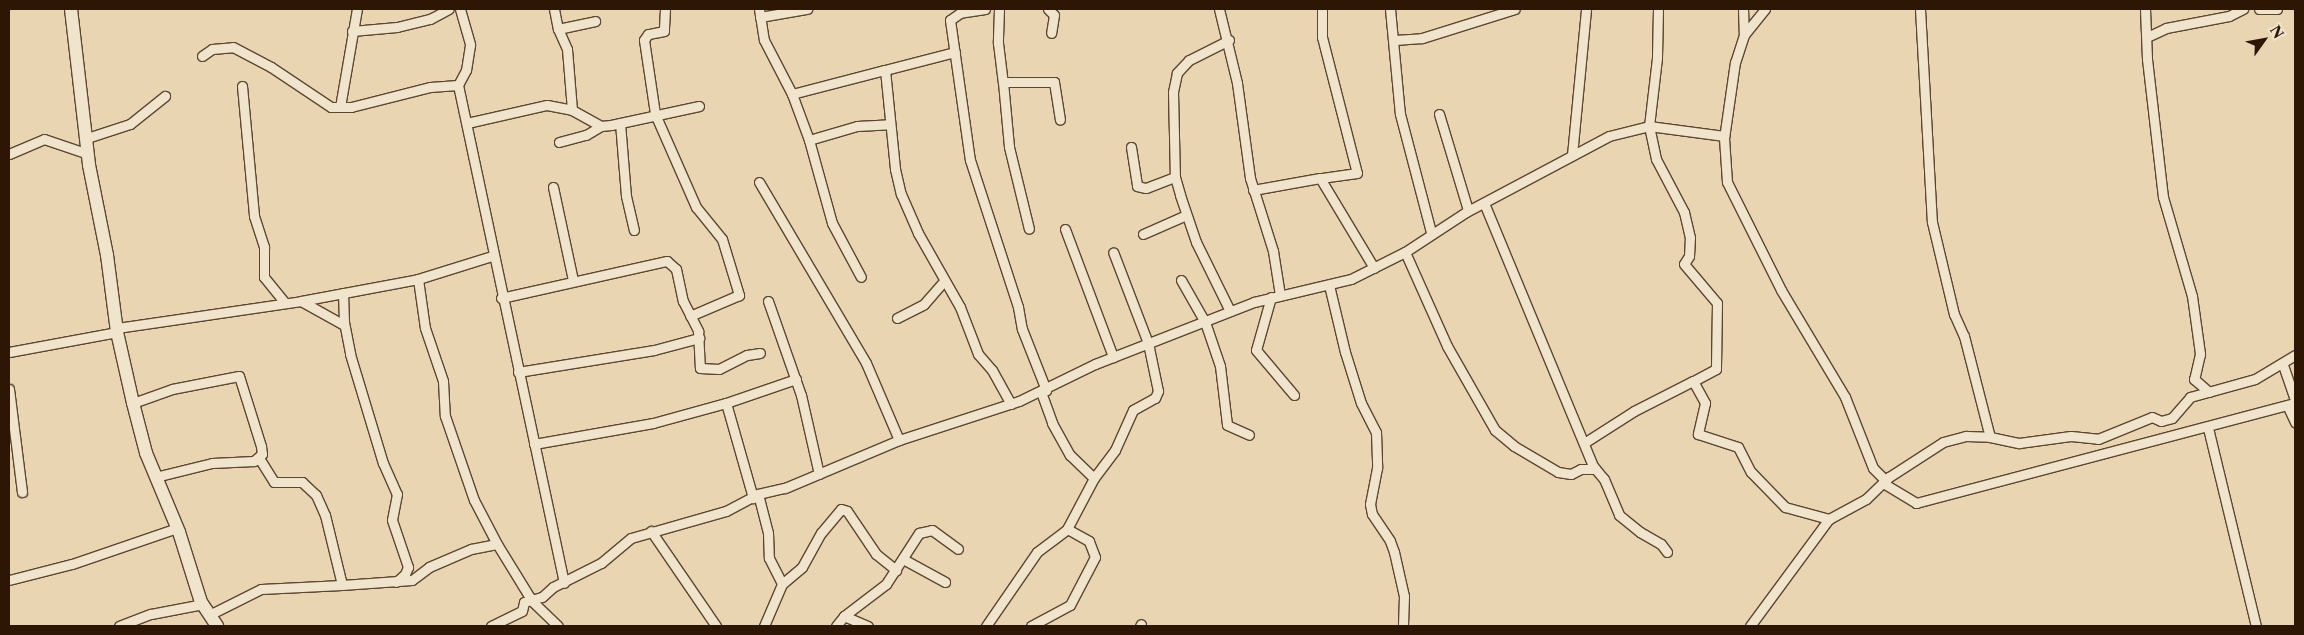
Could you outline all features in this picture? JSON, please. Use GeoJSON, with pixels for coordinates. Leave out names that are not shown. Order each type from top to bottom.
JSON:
{"type":"FeatureCollection","features":[{"type":"Feature","properties":{"kind":"street"},"geometry":{"type":"LineString","coordinates":[[71,9],[88,154],[117,330],[133,403],[156,477],[177,528],[203,604],[217,626]]}},
{"type":"Feature","properties":{"kind":"street"},"geometry":{"type":"LineString","coordinates":[[340,107],[357,9]]}},
{"type":"Feature","properties":{"kind":"street"},"geometry":{"type":"LineString","coordinates":[[352,31],[397,27],[430,19],[449,9]]}},
{"type":"Feature","properties":{"kind":"street"},"geometry":{"type":"LineString","coordinates":[[460,9],[470,45],[466,70],[458,85],[492,256],[534,444],[561,583]]}},
{"type":"Feature","properties":{"kind":"street"},"geometry":{"type":"LineString","coordinates":[[554,9],[558,29],[567,49],[572,110]]}},
{"type":"Feature","properties":{"kind":"street"},"geometry":{"type":"LineString","coordinates":[[665,9],[664,31],[648,34],[644,40],[655,114],[696,207],[722,239],[739,295],[690,316]]}},
{"type":"Feature","properties":{"kind":"street"},"geometry":{"type":"LineString","coordinates":[[807,9],[760,13],[769,50],[792,94],[809,140],[832,223],[861,277]]}},
{"type":"Feature","properties":{"kind":"street"},"geometry":{"type":"LineString","coordinates":[[985,9],[953,15],[950,20],[970,160],[1018,307],[1022,329],[1044,391],[1052,422],[1070,455],[1094,478]]}},
{"type":"Feature","properties":{"kind":"street"},"geometry":{"type":"LineString","coordinates":[[999,9],[998,43],[1009,147],[1029,229]]}},
{"type":"Feature","properties":{"kind":"street"},"geometry":{"type":"LineString","coordinates":[[1048,9],[1054,15],[1051,33]]}},
{"type":"Feature","properties":{"kind":"street"},"geometry":{"type":"LineString","coordinates":[[1219,9],[1229,40],[1253,190],[1273,251],[1275,296],[1256,350],[1294,395]]}},
{"type":"Feature","properties":{"kind":"street"},"geometry":{"type":"LineString","coordinates":[[1253,190],[1357,173],[1322,37],[1322,9]]}},
{"type":"Feature","properties":{"kind":"street"},"geometry":{"type":"LineString","coordinates":[[1390,9],[1395,40],[1393,48],[1400,114],[1431,232]]}},
{"type":"Feature","properties":{"kind":"street"},"geometry":{"type":"LineString","coordinates":[[1395,40],[1422,38],[1515,9]]}},
{"type":"Feature","properties":{"kind":"street"},"geometry":{"type":"LineString","coordinates":[[1572,155],[1586,9]]}},
{"type":"Feature","properties":{"kind":"street"},"geometry":{"type":"LineString","coordinates":[[1584,443],[1634,411],[1716,370],[1717,304],[1684,264],[1689,256],[1690,238],[1684,212],[1656,158],[1649,126],[1657,58],[1658,9]]}},
{"type":"Feature","properties":{"kind":"street"},"geometry":{"type":"LineString","coordinates":[[1743,9],[1744,35]]}},
{"type":"Feature","properties":{"kind":"street"},"geometry":{"type":"LineString","coordinates":[[1765,9],[1744,35],[1735,62],[1724,136],[1727,182],[1781,290],[1845,397],[1873,468],[1884,482],[1916,503],[2076,459],[2208,428],[2293,403]]}},
{"type":"Feature","properties":{"kind":"street"},"geometry":{"type":"LineString","coordinates":[[1920,9],[1932,222],[1954,314],[1964,336],[1990,437]]}},
{"type":"Feature","properties":{"kind":"street"},"geometry":{"type":"LineString","coordinates":[[2146,9],[2162,197],[2192,296],[2200,354],[2194,379],[2209,392]]}},
{"type":"Feature","properties":{"kind":"street"},"geometry":{"type":"LineString","coordinates":[[2147,37],[2166,28],[2229,16],[2243,9]]}},
{"type":"Feature","properties":{"kind":"street"},"geometry":{"type":"LineString","coordinates":[[2260,9],[2277,9]]}},
{"type":"Feature","properties":{"kind":"street"},"geometry":{"type":"LineString","coordinates":[[558,29],[596,21]]}},
{"type":"Feature","properties":{"kind":"street"},"geometry":{"type":"LineString","coordinates":[[1229,40],[1189,60],[1177,73],[1172,92],[1176,177],[1186,215],[1230,312]]}},
{"type":"Feature","properties":{"kind":"street"},"geometry":{"type":"LineString","coordinates":[[202,56],[212,49],[233,47],[271,67],[331,107],[351,107],[430,87],[458,85]]}},
{"type":"Feature","properties":{"kind":"street"},"geometry":{"type":"LineString","coordinates":[[792,94],[956,52]]}},
{"type":"Feature","properties":{"kind":"street"},"geometry":{"type":"LineString","coordinates":[[885,70],[895,169],[901,194],[944,281],[960,307],[978,354],[992,370],[1011,404]]}},
{"type":"Feature","properties":{"kind":"street"},"geometry":{"type":"LineString","coordinates":[[1003,82],[1054,82],[1060,120]]}},
{"type":"Feature","properties":{"kind":"street"},"geometry":{"type":"LineString","coordinates":[[242,86],[254,216],[264,247],[264,276],[285,303]]}},
{"type":"Feature","properties":{"kind":"street"},"geometry":{"type":"LineString","coordinates":[[87,138],[130,124],[164,96]]}},
{"type":"Feature","properties":{"kind":"street"},"geometry":{"type":"LineString","coordinates":[[467,123],[496,118],[535,105],[572,110],[602,126]]}},
{"type":"Feature","properties":{"kind":"street"},"geometry":{"type":"LineString","coordinates":[[559,142],[586,135],[602,126],[698,106]]}},
{"type":"Feature","properties":{"kind":"street"},"geometry":{"type":"LineString","coordinates":[[1439,114],[1468,210]]}},
{"type":"Feature","properties":{"kind":"street"},"geometry":{"type":"LineString","coordinates":[[620,123],[626,196],[634,230]]}},
{"type":"Feature","properties":{"kind":"street"},"geometry":{"type":"LineString","coordinates":[[809,140],[857,126],[890,124]]}},
{"type":"Feature","properties":{"kind":"street"},"geometry":{"type":"LineString","coordinates":[[491,626],[507,623],[522,611],[524,602],[532,601],[572,576],[601,563],[632,538],[650,531],[726,511],[755,496],[785,488],[899,440],[1011,404],[1044,391],[1113,357],[1230,312],[1275,296],[1329,285],[1374,268],[1404,252],[1431,232],[1468,210],[1609,136],[1649,126],[1724,136]]}},
{"type":"Feature","properties":{"kind":"street"},"geometry":{"type":"LineString","coordinates":[[9,154],[44,138],[88,154]]}},
{"type":"Feature","properties":{"kind":"street"},"geometry":{"type":"LineString","coordinates":[[1131,147],[1137,186],[1146,188],[1176,177]]}},
{"type":"Feature","properties":{"kind":"street"},"geometry":{"type":"LineString","coordinates":[[1320,178],[1374,268]]}},
{"type":"Feature","properties":{"kind":"street"},"geometry":{"type":"LineString","coordinates":[[759,182],[866,363],[899,440]]}},
{"type":"Feature","properties":{"kind":"street"},"geometry":{"type":"LineString","coordinates":[[553,187],[573,280]]}},
{"type":"Feature","properties":{"kind":"street"},"geometry":{"type":"LineString","coordinates":[[1484,203],[1584,443],[1595,468],[1604,480],[1619,515],[1640,532],[1661,544],[1667,552]]}},
{"type":"Feature","properties":{"kind":"street"},"geometry":{"type":"LineString","coordinates":[[1143,234],[1186,215]]}},
{"type":"Feature","properties":{"kind":"street"},"geometry":{"type":"LineString","coordinates":[[1065,228],[1113,357]]}},
{"type":"Feature","properties":{"kind":"street"},"geometry":{"type":"LineString","coordinates":[[986,626],[1037,552],[1067,529],[1094,478],[1115,450],[1133,410],[1155,398],[1158,391],[1148,343],[1114,252]]}},
{"type":"Feature","properties":{"kind":"street"},"geometry":{"type":"LineString","coordinates":[[1404,252],[1448,346],[1495,430],[1514,446],[1558,472],[1571,474],[1581,469],[1595,468]]}},
{"type":"Feature","properties":{"kind":"street"},"geometry":{"type":"LineString","coordinates":[[9,352],[117,330],[302,301],[418,279],[492,256]]}},
{"type":"Feature","properties":{"kind":"street"},"geometry":{"type":"LineString","coordinates":[[501,298],[573,280],[667,261],[676,268],[683,301],[699,338],[698,362],[705,370],[729,366],[747,355],[760,353]]}},
{"type":"Feature","properties":{"kind":"street"},"geometry":{"type":"LineString","coordinates":[[418,279],[426,328],[443,381],[445,416],[474,500],[497,544],[532,601],[558,626]]}},
{"type":"Feature","properties":{"kind":"street"},"geometry":{"type":"LineString","coordinates":[[1181,280],[1204,322],[1220,366],[1227,425],[1249,435]]}},
{"type":"Feature","properties":{"kind":"street"},"geometry":{"type":"LineString","coordinates":[[897,318],[924,304],[944,281]]}},
{"type":"Feature","properties":{"kind":"street"},"geometry":{"type":"LineString","coordinates":[[1329,285],[1357,390],[1376,432],[1377,468],[1370,504],[1372,514],[1390,540],[1394,552],[1404,596],[1404,626]]}},
{"type":"Feature","properties":{"kind":"street"},"geometry":{"type":"LineString","coordinates":[[342,293],[344,325],[383,463],[397,494],[392,520],[408,567],[405,574],[396,582]]}},
{"type":"Feature","properties":{"kind":"street"},"geometry":{"type":"LineString","coordinates":[[302,301],[344,325]]}},
{"type":"Feature","properties":{"kind":"street"},"geometry":{"type":"LineString","coordinates":[[768,301],[796,379],[819,474]]}},
{"type":"Feature","properties":{"kind":"street"},"geometry":{"type":"LineString","coordinates":[[518,372],[654,350],[699,338]]}},
{"type":"Feature","properties":{"kind":"street"},"geometry":{"type":"LineString","coordinates":[[1750,626],[1829,519],[1866,500],[1884,482],[1943,442],[1966,436],[1990,437],[2019,443],[2070,436],[2098,439],[2152,417],[2161,421],[2172,418],[2190,397],[2237,386],[2283,365],[2295,355]]}},
{"type":"Feature","properties":{"kind":"street"},"geometry":{"type":"LineString","coordinates":[[2283,365],[2293,403],[2295,422]]}},
{"type":"Feature","properties":{"kind":"street"},"geometry":{"type":"LineString","coordinates":[[133,403],[172,389],[239,376],[261,446],[259,458],[274,482],[302,482],[316,495],[325,515],[342,585]]}},
{"type":"Feature","properties":{"kind":"street"},"geometry":{"type":"LineString","coordinates":[[534,444],[653,423],[726,403],[796,379]]}},
{"type":"Feature","properties":{"kind":"street"},"geometry":{"type":"LineString","coordinates":[[1693,381],[1705,403],[1698,434],[1738,447],[1751,472],[1785,507],[1829,519]]}},
{"type":"Feature","properties":{"kind":"street"},"geometry":{"type":"LineString","coordinates":[[9,389],[22,492]]}},
{"type":"Feature","properties":{"kind":"street"},"geometry":{"type":"LineString","coordinates":[[726,403],[768,533],[769,558],[782,584]]}},
{"type":"Feature","properties":{"kind":"street"},"geometry":{"type":"LineString","coordinates":[[2208,428],[2256,626]]}},
{"type":"Feature","properties":{"kind":"street"},"geometry":{"type":"LineString","coordinates":[[156,477],[212,463],[249,462],[259,458]]}},
{"type":"Feature","properties":{"kind":"street"},"geometry":{"type":"LineString","coordinates":[[764,626],[782,584],[802,567],[821,533],[841,509],[847,511],[876,554],[896,570]]}},
{"type":"Feature","properties":{"kind":"street"},"geometry":{"type":"LineString","coordinates":[[9,580],[72,564],[177,528]]}},
{"type":"Feature","properties":{"kind":"street"},"geometry":{"type":"LineString","coordinates":[[1031,626],[1070,605],[1095,557],[1089,542],[1067,529]]}},
{"type":"Feature","properties":{"kind":"street"},"geometry":{"type":"LineString","coordinates":[[836,626],[850,609],[877,593],[903,560],[919,533],[925,530],[932,530],[958,549]]}},
{"type":"Feature","properties":{"kind":"street"},"geometry":{"type":"LineString","coordinates":[[650,531],[716,626]]}},
{"type":"Feature","properties":{"kind":"street"},"geometry":{"type":"LineString","coordinates":[[209,615],[261,589],[396,582],[417,577],[429,567],[471,549],[497,544]]}},
{"type":"Feature","properties":{"kind":"street"},"geometry":{"type":"LineString","coordinates":[[903,560],[944,582]]}},
{"type":"Feature","properties":{"kind":"street"},"geometry":{"type":"LineString","coordinates":[[119,626],[151,614],[203,604]]}},
{"type":"Feature","properties":{"kind":"street"},"geometry":{"type":"LineString","coordinates":[[844,616],[868,626]]}}]}
